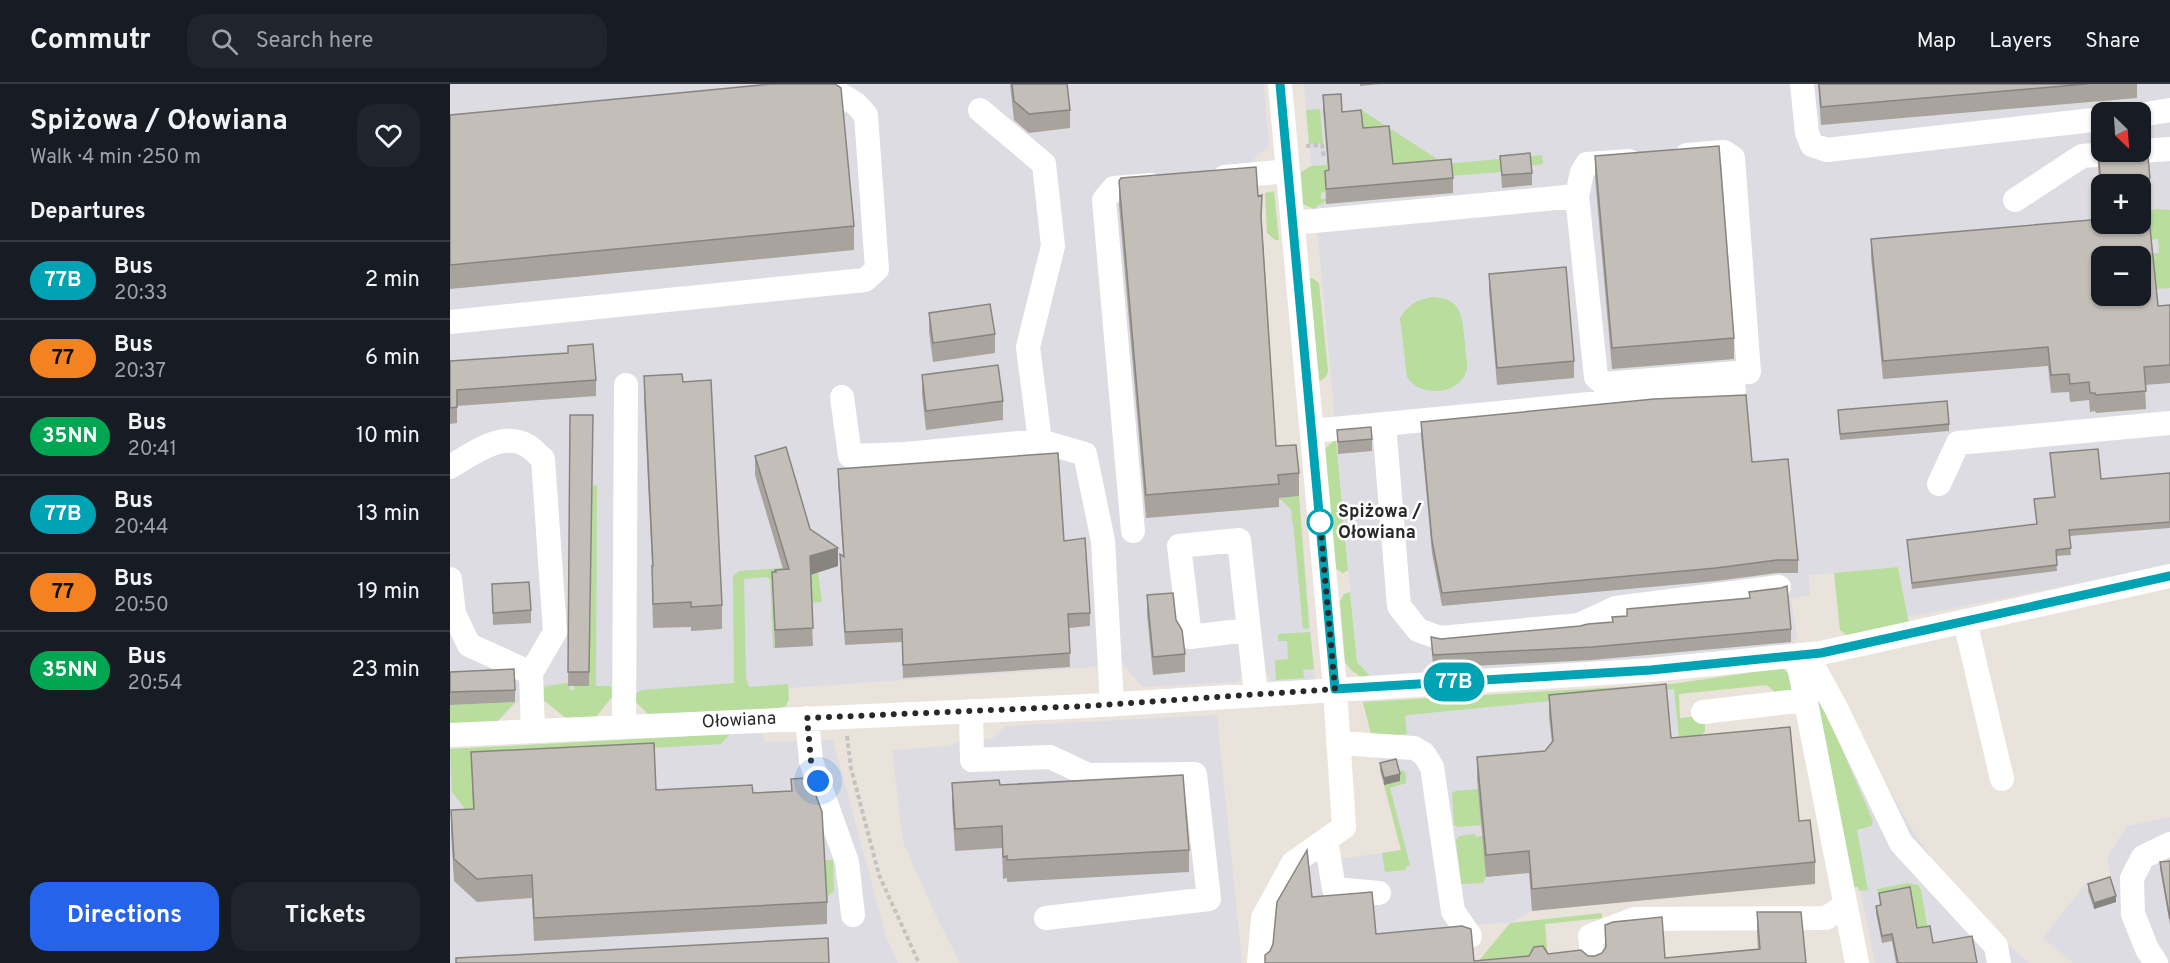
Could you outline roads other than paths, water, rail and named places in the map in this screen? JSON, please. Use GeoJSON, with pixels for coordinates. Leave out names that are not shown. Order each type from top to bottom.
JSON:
{"type":"FeatureCollection","features":[{"type":"Feature","properties":{"kind":"street"},"geometry":{"type":"LineString","coordinates":[[450,322],[864,280],[877,269],[866,115],[855,104],[838,93],[781,95],[780,84]]}},
{"type":"Feature","properties":{"kind":"street"},"geometry":{"type":"LineString","coordinates":[[1259,963],[1263,918],[1293,863],[1344,827],[1335,689],[1280,84]]}},
{"type":"Feature","properties":{"kind":"street"},"geometry":{"type":"LineString","coordinates":[[1802,84],[1807,133],[1812,145],[1827,150],[2091,120]]}},
{"type":"Feature","properties":{"kind":"street"},"geometry":{"type":"LineString","coordinates":[[980,110],[1044,164],[1053,246],[1028,347],[1040,441]]}},
{"type":"Feature","properties":{"kind":"street"},"geometry":{"type":"LineString","coordinates":[[2151,113],[2170,110]]}},
{"type":"Feature","properties":{"kind":"street"},"geometry":{"type":"LineString","coordinates":[[2151,150],[2170,149]]}},
{"type":"Feature","properties":{"kind":"street"},"geometry":{"type":"LineString","coordinates":[[1724,152],[1733,158],[1749,372],[1604,384],[1596,377],[1576,196],[1582,172],[1587,164],[1724,152]]}},
{"type":"Feature","properties":{"kind":"street"},"geometry":{"type":"LineString","coordinates":[[2014,200],[2082,156],[2091,155]]}},
{"type":"Feature","properties":{"kind":"street"},"geometry":{"type":"LineString","coordinates":[[1207,179],[1288,171]]}},
{"type":"Feature","properties":{"kind":"street"},"geometry":{"type":"LineString","coordinates":[[1133,531],[1104,200],[1114,188],[1172,183]]}},
{"type":"Feature","properties":{"kind":"street"},"geometry":{"type":"LineString","coordinates":[[1293,223],[1576,196]]}},
{"type":"Feature","properties":{"kind":"street"},"geometry":{"type":"LineString","coordinates":[[624,726],[626,385]]}},
{"type":"Feature","properties":{"kind":"street"},"geometry":{"type":"LineString","coordinates":[[1312,431],[1744,389]]}},
{"type":"Feature","properties":{"kind":"street"},"geometry":{"type":"LineString","coordinates":[[842,397],[850,456],[906,454],[1040,441],[1084,454],[1103,541],[1112,704]]}},
{"type":"Feature","properties":{"kind":"street"},"geometry":{"type":"LineString","coordinates":[[1939,484],[1958,443],[2170,423]]}},
{"type":"Feature","properties":{"kind":"street"},"geometry":{"type":"LineString","coordinates":[[1384,424],[1399,606],[1418,630],[1440,638],[1580,625],[1616,608],[1779,587]]}},
{"type":"Feature","properties":{"kind":"street"},"geometry":{"type":"LineString","coordinates":[[450,467],[487,445],[511,440],[527,445],[543,459],[555,632],[531,673],[533,731]]}},
{"type":"Feature","properties":{"kind":"street","name":"Ołowiana"},"geometry":{"type":"LineString","coordinates":[[450,735],[1112,704],[1651,670],[1802,655],[2170,576]]}},
{"type":"Feature","properties":{"kind":"street"},"geometry":{"type":"LineString","coordinates":[[450,579],[454,615],[470,645],[531,673]]}},
{"type":"Feature","properties":{"kind":"street"},"geometry":{"type":"LineString","coordinates":[[1965,621],[2002,779]]}},
{"type":"Feature","properties":{"kind":"street"},"geometry":{"type":"LineString","coordinates":[[1248,630],[1256,694]]}},
{"type":"Feature","properties":{"kind":"street"},"geometry":{"type":"LineString","coordinates":[[1802,655],[1806,700],[1857,963]]}},
{"type":"Feature","properties":{"kind":"street"},"geometry":{"type":"LineString","coordinates":[[1802,655],[1835,706],[1901,843],[1996,946],[1999,963]]}},
{"type":"Feature","properties":{"kind":"street"},"geometry":{"type":"LineString","coordinates":[[1703,712],[1806,700]]}},
{"type":"Feature","properties":{"kind":"street"},"geometry":{"type":"LineString","coordinates":[[971,711],[972,760],[1050,757],[1088,775],[1195,774],[1209,899],[1046,918]]}},
{"type":"Feature","properties":{"kind":"street"},"geometry":{"type":"LineString","coordinates":[[807,718],[811,761],[847,862],[853,915]]}},
{"type":"Feature","properties":{"kind":"street"},"geometry":{"type":"LineString","coordinates":[[1338,743],[1414,748],[1424,754],[1432,767],[1453,911],[1470,936]]}},
{"type":"Feature","properties":{"kind":"street"},"geometry":{"type":"LineString","coordinates":[[1326,840],[1334,889],[1379,892]]}},
{"type":"Feature","properties":{"kind":"street"},"geometry":{"type":"LineString","coordinates":[[2156,963],[2147,949],[2133,914],[2132,878],[2143,856],[2170,844]]}},
{"type":"Feature","properties":{"kind":"street"},"geometry":{"type":"LineString","coordinates":[[1593,963],[1590,936],[1635,919],[1826,918],[1846,905]]}},
{"type":"Feature","properties":{"kind":"place","name":"Spiżowa / Ołowiana"},"geometry":{"type":"Point","coordinates":[1320,522]}}]}
